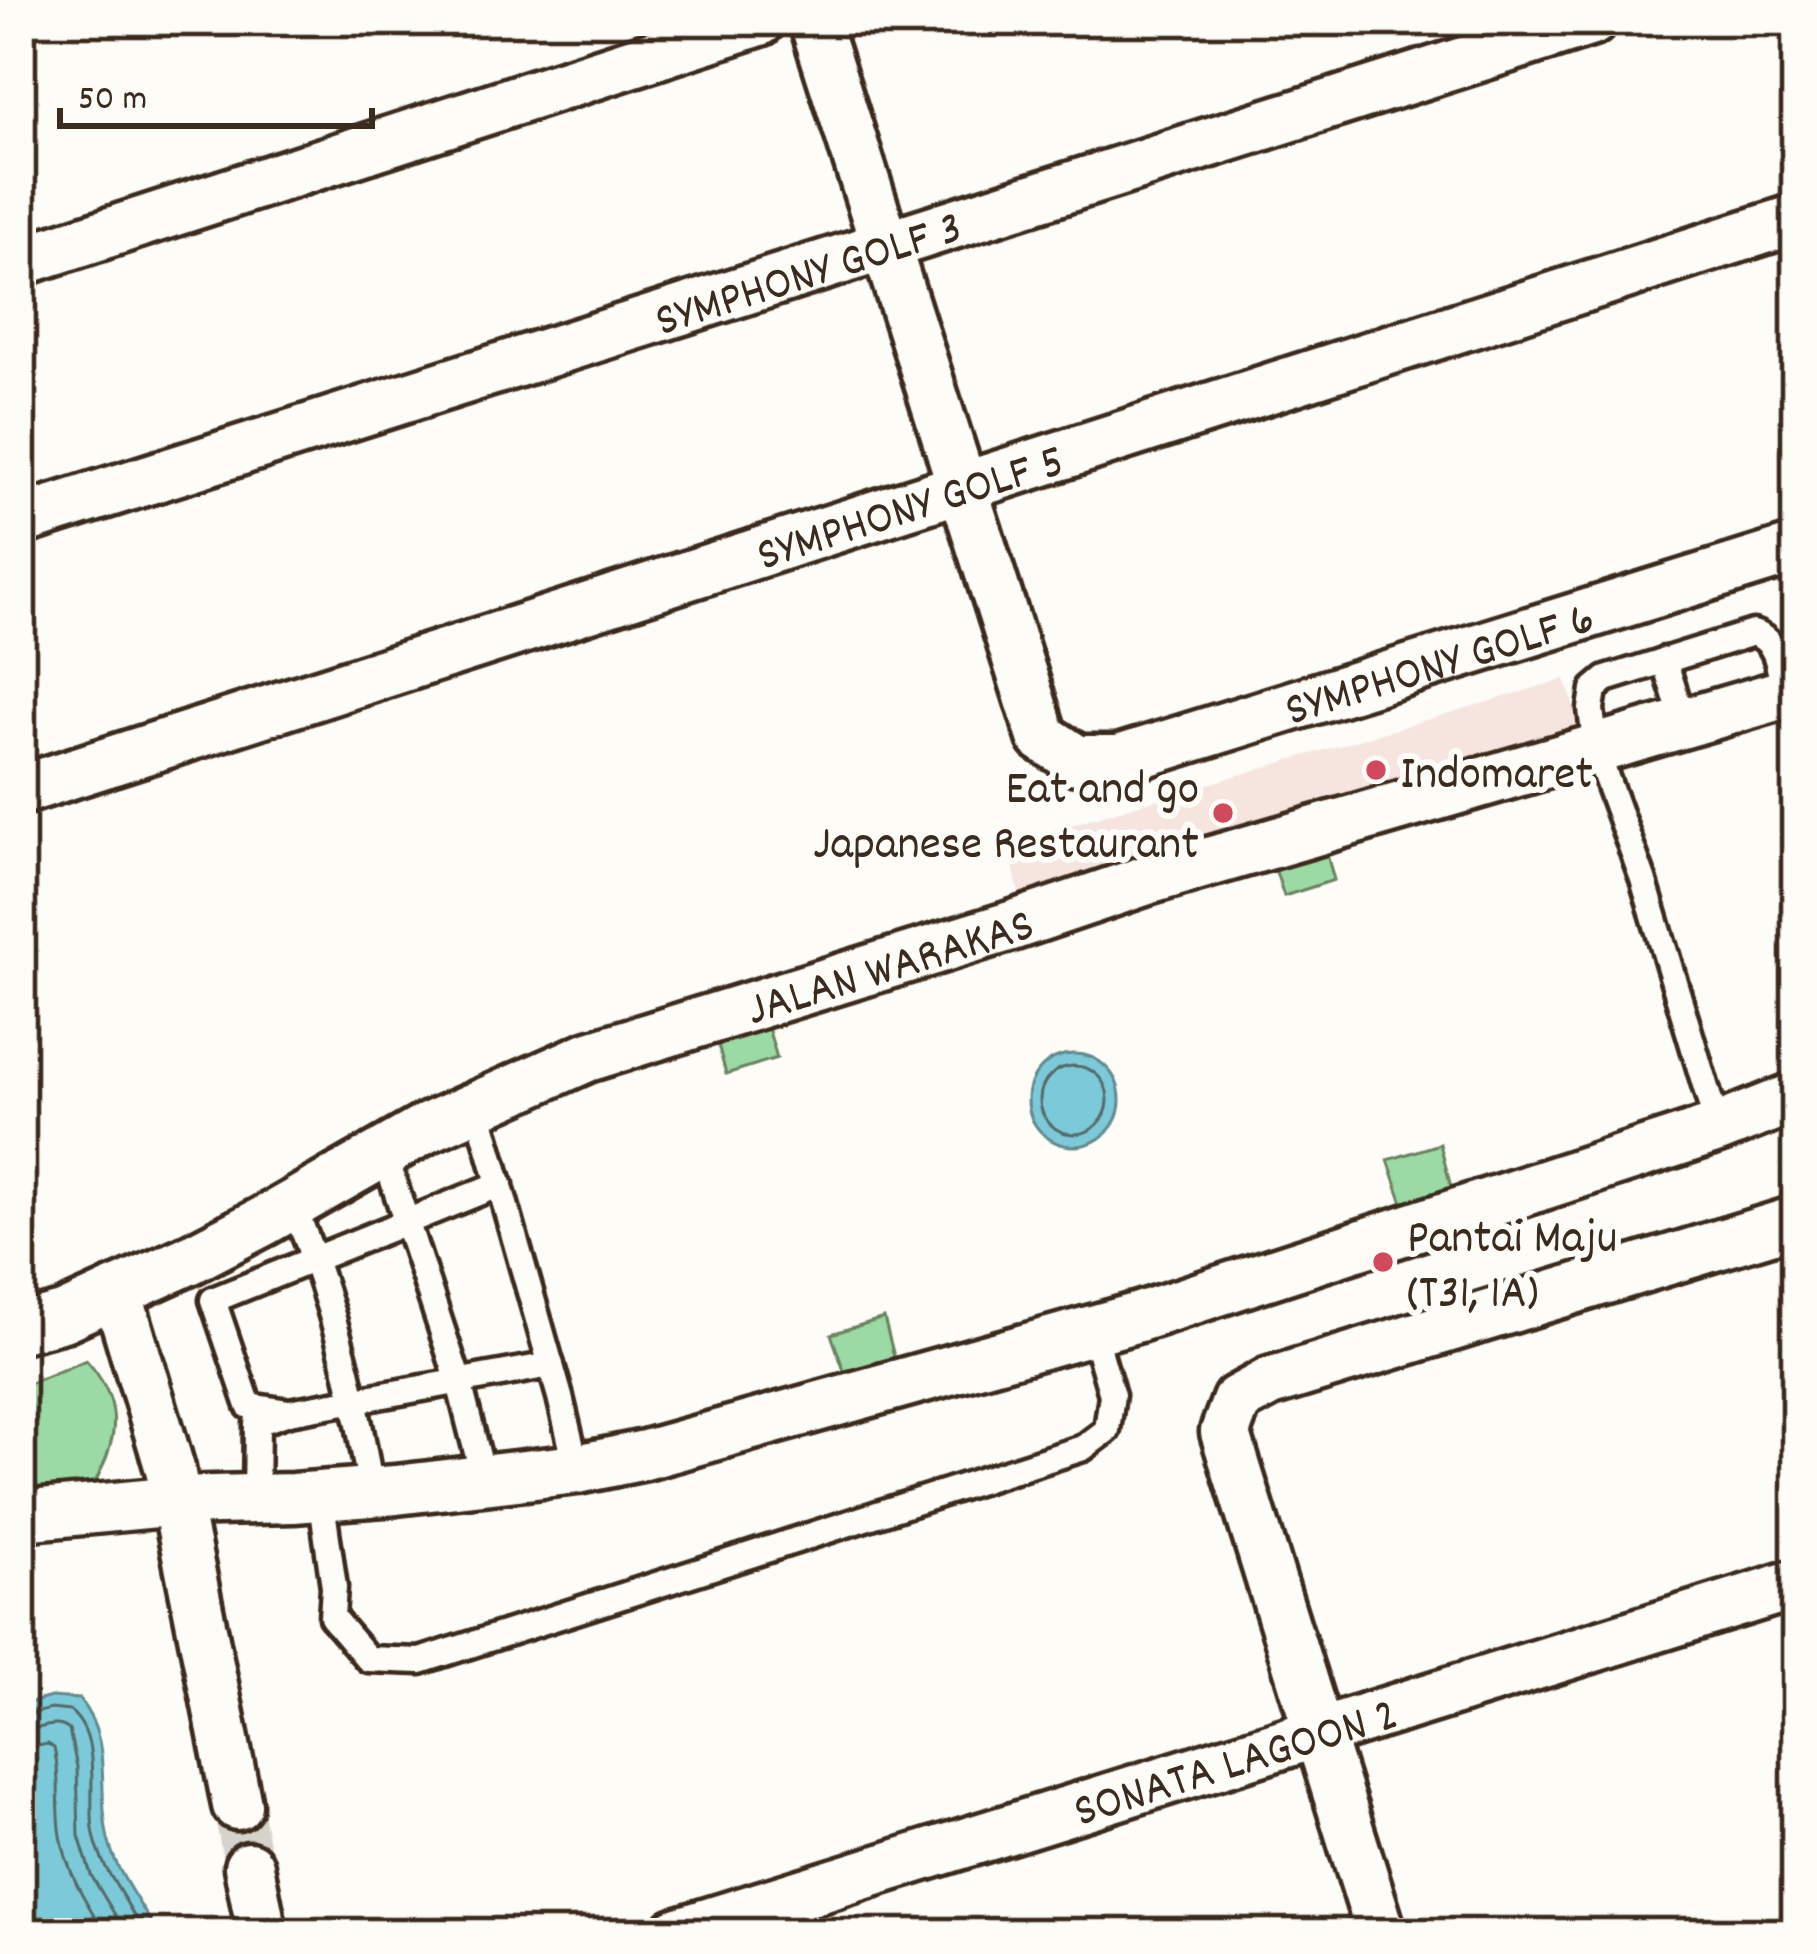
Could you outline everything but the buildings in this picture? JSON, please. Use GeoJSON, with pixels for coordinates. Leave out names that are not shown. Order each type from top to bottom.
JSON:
{"type":"FeatureCollection","features":[{"type":"Feature","properties":{"kind":"street"},"geometry":{"type":"LineString","coordinates":[[21,261],[760,21]]}},
{"type":"Feature","properties":{"kind":"street"},"geometry":{"type":"LineString","coordinates":[[814,21],[963,487]]}},
{"type":"Feature","properties":{"kind":"street","name":"SYMPHONY GOLF 3"},"geometry":{"type":"LineString","coordinates":[[21,520],[1592,21]]}},
{"type":"Feature","properties":{"kind":"street","name":"SYMPHONY GOLF 5"},"geometry":{"type":"LineString","coordinates":[[21,790],[1796,219]]}},
{"type":"Feature","properties":{"kind":"street","name":"SYMPHONY GOLF 6"},"geometry":{"type":"LineString","coordinates":[[963,487],[1042,737],[1077,760],[1119,760],[1796,549]]}},
{"type":"Feature","properties":{"kind":"street","name":"JALAN WARAKAS"},"geometry":{"type":"LineString","coordinates":[[21,1328],[62,1317],[117,1292],[206,1277],[293,1205],[425,1129],[587,1057],[1144,881],[1790,695]]}},
{"type":"Feature","properties":{"kind":"street"},"geometry":{"type":"LineString","coordinates":[[21,1516],[177,1501],[371,1492],[577,1469],[645,1455],[1093,1330],[1718,1128],[1796,1097]]}},
{"type":"Feature","properties":{"kind":"street"},"geometry":{"type":"LineString","coordinates":[[1381,1933],[1225,1432],[1237,1400],[1270,1382],[1796,1220]]}},
{"type":"Feature","properties":{"kind":"street"},"geometry":{"type":"LineString","coordinates":[[117,1292],[177,1501],[237,1805]]}},
{"type":"Feature","properties":{"kind":"street","name":"SONATA LAGOON 2"},"geometry":{"type":"LineString","coordinates":[[676,1933],[1796,1584]]}},
{"type":"Feature","properties":{"kind":"street"},"geometry":{"type":"LineString","coordinates":[[249,1867],[262,1933]]}},
{"type":"Feature","properties":{"kind":"lane"},"geometry":{"type":"LineString","coordinates":[[1718,1128],[1643,879],[1595,750],[1594,689],[1606,679],[1753,632],[1774,647],[1790,695]]}},
{"type":"Feature","properties":{"kind":"lane"},"geometry":{"type":"LineString","coordinates":[[1664,660],[1684,722]]}},
{"type":"Feature","properties":{"kind":"lane"},"geometry":{"type":"LineString","coordinates":[[477,1106],[577,1469]]}},
{"type":"Feature","properties":{"kind":"lane"},"geometry":{"type":"LineString","coordinates":[[384,1153],[459,1382],[484,1480]]}},
{"type":"Feature","properties":{"kind":"lane"},"geometry":{"type":"LineString","coordinates":[[289,1412],[249,1406],[206,1277],[315,1258],[500,1184]]}},
{"type":"Feature","properties":{"kind":"lane"},"geometry":{"type":"LineString","coordinates":[[293,1205],[315,1258],[354,1400],[371,1492]]}},
{"type":"Feature","properties":{"kind":"lane"},"geometry":{"type":"LineString","coordinates":[[321,1496],[334,1587],[332,1617],[368,1659],[420,1661],[1083,1448],[1108,1430],[1112,1395],[1093,1330]]}},
{"type":"Feature","properties":{"kind":"lane"},"geometry":{"type":"LineString","coordinates":[[256,1499],[257,1423],[289,1412],[551,1365]]}},
{"type":"Feature","properties":{"kind":"shaded area"},"geometry":{"type":"Polygon","coordinates":[[[1565,679],[1585,741],[1022,907],[1008,843],[1565,679]]]}},
{"type":"Feature","properties":{"kind":"green space"},"geometry":{"type":"Polygon","coordinates":[[[1320,829],[1334,880],[1284,896],[1267,845],[1320,829]]]}},
{"type":"Feature","properties":{"kind":"green space"},"geometry":{"type":"Polygon","coordinates":[[[761,1004],[777,1058],[726,1074],[711,1019],[761,1004]]]}},
{"type":"Feature","properties":{"kind":"green space"},"geometry":{"type":"Polygon","coordinates":[[[1440,1144],[1455,1203],[1408,1217],[1388,1160],[1440,1144]]]}},
{"type":"Feature","properties":{"kind":"green space"},"geometry":{"type":"Polygon","coordinates":[[[884,1318],[897,1368],[848,1382],[831,1334],[884,1318]]]}},
{"type":"Feature","properties":{"kind":"green space"},"geometry":{"type":"Polygon","coordinates":[[[86,1360],[112,1405],[113,1435],[103,1467],[94,1484],[21,1492],[21,1387],[86,1360]]]}},
{"type":"Feature","properties":{"kind":"water"},"geometry":{"type":"Polygon","coordinates":[[[1074,1054],[1092,1057],[1107,1067],[1117,1082],[1117,1118],[1107,1133],[1092,1143],[1074,1146],[1056,1143],[1041,1133],[1031,1118],[1028,1100],[1031,1082],[1041,1067],[1056,1057],[1074,1054]]]}},
{"type":"Feature","properties":{"kind":"water"},"geometry":{"type":"Polygon","coordinates":[[[51,1697],[79,1699],[96,1730],[109,1842],[154,1933],[21,1933],[21,1705],[51,1697]]]}},
{"type":"Feature","properties":{"kind":"tunnel"},"geometry":{"type":"LineString","coordinates":[[237,1805],[249,1867]]}},
{"type":"Feature","properties":{"kind":"place","name":"Indomaret"},"geometry":{"type":"Point","coordinates":[1376,770]}},
{"type":"Feature","properties":{"kind":"place","name":"Eat and go Japanese Restaurant"},"geometry":{"type":"Point","coordinates":[1223,813]}},
{"type":"Feature","properties":{"kind":"place","name":"Pantai Maju (T31, 1A)"},"geometry":{"type":"Point","coordinates":[1383,1262]}}]}
